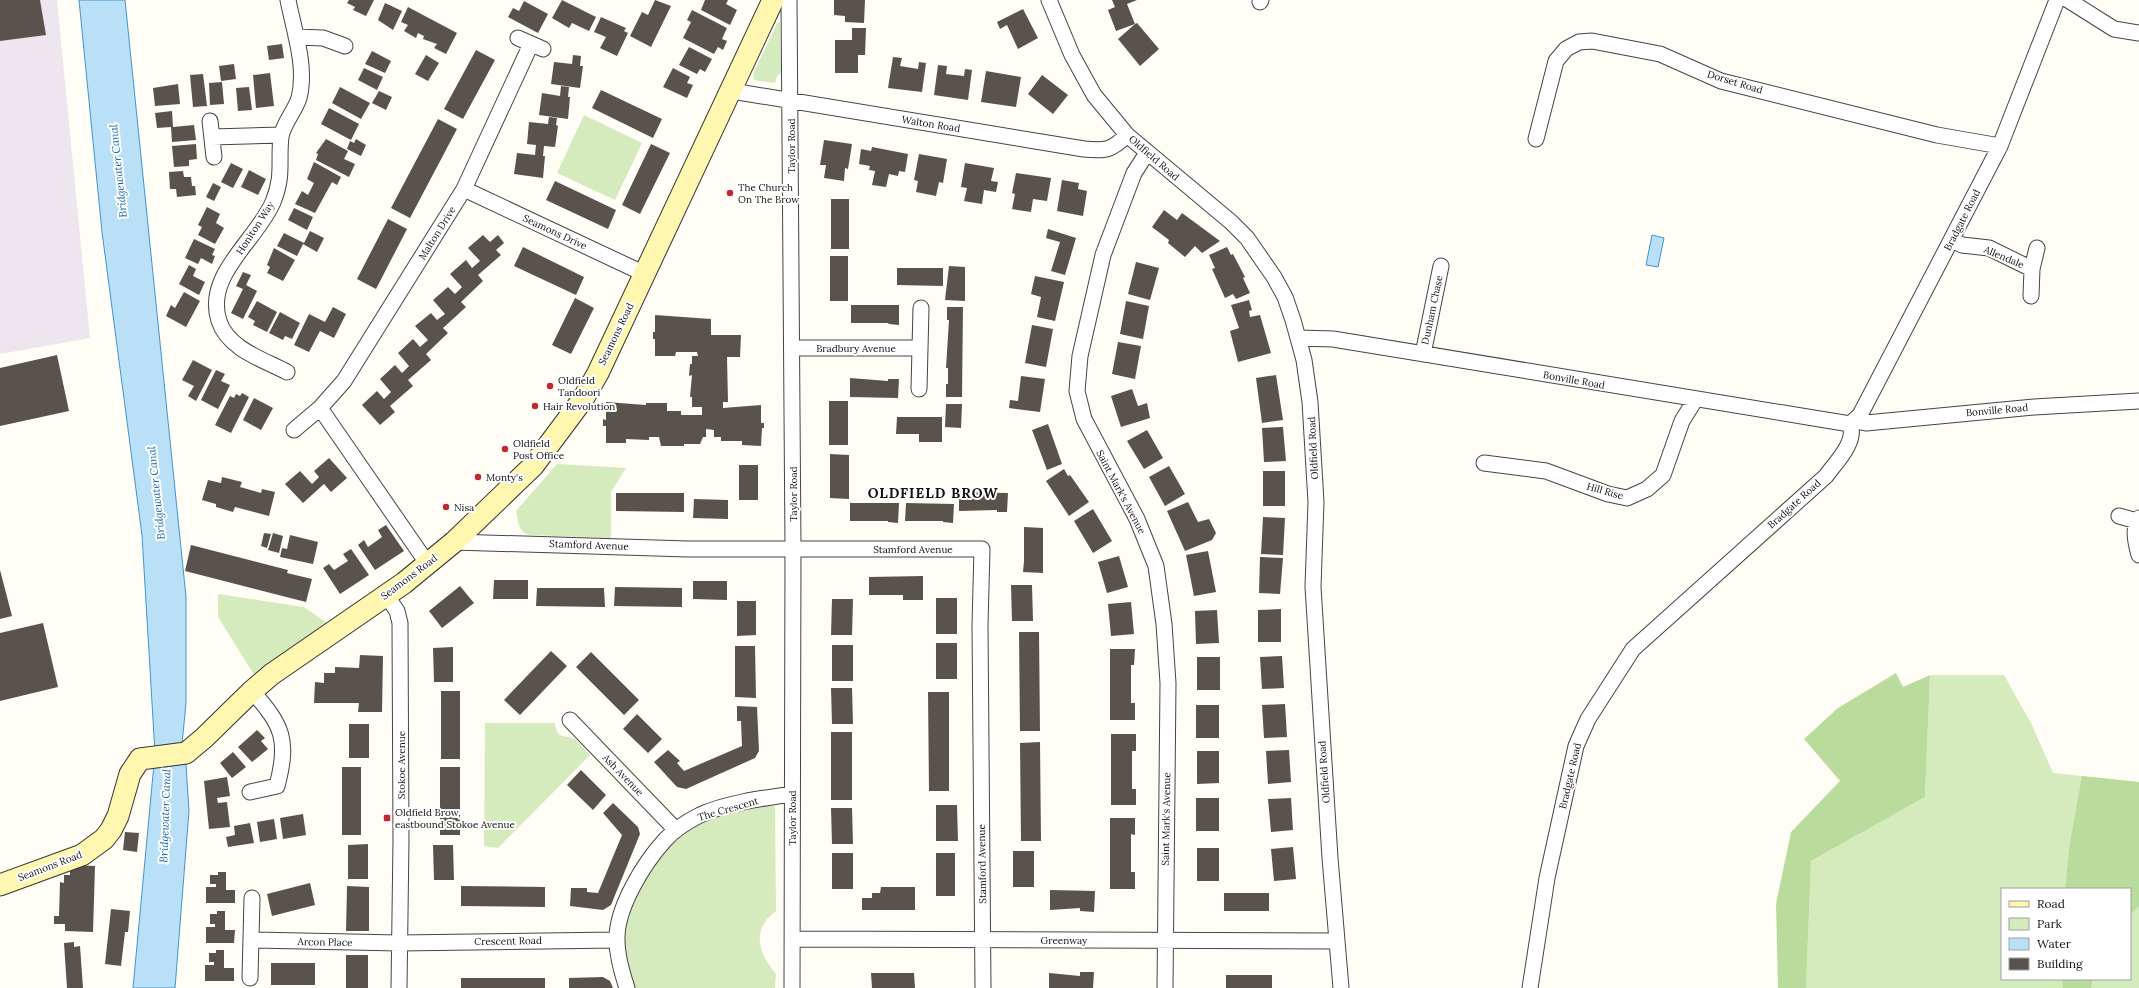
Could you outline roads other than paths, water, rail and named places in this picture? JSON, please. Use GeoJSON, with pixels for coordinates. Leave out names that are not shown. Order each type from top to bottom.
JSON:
{"type":"FeatureCollection","features":[{"type":"Feature","properties":{"kind":"street","name":"Honiton Way"},"geometry":{"type":"LineString","coordinates":[[288,0],[296,37],[302,78],[298,99],[281,135],[281,178],[273,203],[250,239],[225,272],[218,294],[217,307],[219,321],[226,336],[237,345],[288,372]]}},
{"type":"Feature","properties":{"kind":"street","name":"Seamons Road"},"geometry":{"type":"LineString","coordinates":[[0,885],[82,855],[104,839],[111,830],[118,816],[130,774],[140,759],[186,753],[204,738],[252,691],[306,650],[386,595],[454,542],[533,466],[583,399],[645,274],[730,88],[773,0]]}},
{"type":"Feature","properties":{"kind":"street","name":"Taylor Road"},"geometry":{"type":"LineString","coordinates":[[789,0],[791,101],[793,549],[792,988]]}},
{"type":"Feature","properties":{"kind":"street","name":"Oldfield Road"},"geometry":{"type":"LineString","coordinates":[[1049,0],[1072,55],[1094,95],[1127,135],[1231,222],[1247,238],[1274,276],[1286,297],[1304,360],[1310,402],[1316,502],[1313,587],[1336,941],[1342,988]]}},
{"type":"Feature","properties":{"kind":"street","name":"Bradgate Road"},"geometry":{"type":"LineString","coordinates":[[1530,988],[1547,878],[1576,746],[1588,719],[1633,649],[1826,476],[1847,446],[1852,434],[1853,422],[1860,415],[2000,146],[2057,0]]}},
{"type":"Feature","properties":{"kind":"street"},"geometry":{"type":"LineString","coordinates":[[2068,0],[2114,30],[2139,33]]}},
{"type":"Feature","properties":{"kind":"street"},"geometry":{"type":"LineString","coordinates":[[296,37],[323,38],[345,46]]}},
{"type":"Feature","properties":{"kind":"street","name":"Dorset Road"},"geometry":{"type":"LineString","coordinates":[[1536,139],[1556,62],[1566,49],[1579,42],[1592,41],[1660,54],[1729,82],[1937,136],[2000,146]]}},
{"type":"Feature","properties":{"kind":"street","name":"Malton Drive"},"geometry":{"type":"LineString","coordinates":[[294,430],[320,408],[344,381],[464,189],[531,44]]}},
{"type":"Feature","properties":{"kind":"street","name":"Walton Road"},"geometry":{"type":"LineString","coordinates":[[730,88],[738,92],[1084,149],[1106,151],[1117,145],[1127,135]]}},
{"type":"Feature","properties":{"kind":"street"},"geometry":{"type":"LineString","coordinates":[[210,121],[214,157]]}},
{"type":"Feature","properties":{"kind":"street"},"geometry":{"type":"LineString","coordinates":[[212,137],[281,135]]}},
{"type":"Feature","properties":{"kind":"street","name":"Saint Mark's Avenue"},"geometry":{"type":"LineString","coordinates":[[1147,153],[1134,173],[1103,255],[1080,356],[1077,391],[1084,419],[1098,448],[1137,519],[1156,566],[1164,624],[1168,684],[1164,940],[1165,988]]}},
{"type":"Feature","properties":{"kind":"street","name":"Seamons Drive"},"geometry":{"type":"LineString","coordinates":[[464,189],[645,274]]}},
{"type":"Feature","properties":{"kind":"street","name":"Allendale"},"geometry":{"type":"LineString","coordinates":[[1952,240],[1962,245],[1988,248],[2032,269]]}},
{"type":"Feature","properties":{"kind":"street","name":"Allendale"},"geometry":{"type":"LineString","coordinates":[[2031,296],[2032,269],[2037,248]]}},
{"type":"Feature","properties":{"kind":"street","name":"Dunham Chase"},"geometry":{"type":"LineString","coordinates":[[1423,354],[1441,266]]}},
{"type":"Feature","properties":{"kind":"street"},"geometry":{"type":"LineString","coordinates":[[919,389],[921,308]]}},
{"type":"Feature","properties":{"kind":"street","name":"Bonville Road"},"geometry":{"type":"LineString","coordinates":[[1298,338],[1333,339],[1695,400],[1866,423],[2034,407],[2139,401]]}},
{"type":"Feature","properties":{"kind":"street","name":"Bradbury Avenue"},"geometry":{"type":"LineString","coordinates":[[792,348],[920,348]]}},
{"type":"Feature","properties":{"kind":"street","name":"Hill Rise"},"geometry":{"type":"LineString","coordinates":[[1484,463],[1546,471],[1608,494],[1627,498],[1648,489],[1662,475],[1682,421],[1695,400]]}},
{"type":"Feature","properties":{"kind":"street"},"geometry":{"type":"LineString","coordinates":[[320,408],[427,564]]}},
{"type":"Feature","properties":{"kind":"street"},"geometry":{"type":"LineString","coordinates":[[2119,516],[2138,520],[2135,541],[2139,555]]}},
{"type":"Feature","properties":{"kind":"street","name":"Stamford Avenue"},"geometry":{"type":"LineString","coordinates":[[454,542],[688,549],[982,549],[980,624],[983,939]]}},
{"type":"Feature","properties":{"kind":"street","name":"Stokoe Avenue"},"geometry":{"type":"LineString","coordinates":[[386,595],[396,611],[400,623],[401,840],[399,988]]}},
{"type":"Feature","properties":{"kind":"street"},"geometry":{"type":"LineString","coordinates":[[250,792],[282,785],[284,746],[280,728],[269,710],[252,691]]}},
{"type":"Feature","properties":{"kind":"street","name":"Ash Avenue"},"geometry":{"type":"LineString","coordinates":[[570,720],[676,830]]}},
{"type":"Feature","properties":{"kind":"street","name":"The Crescent"},"geometry":{"type":"LineString","coordinates":[[627,988],[622,975],[617,940],[625,905],[638,878],[653,855],[676,830],[700,815],[734,805],[792,794]]}},
{"type":"Feature","properties":{"kind":"street"},"geometry":{"type":"LineString","coordinates":[[250,978],[252,898]]}},
{"type":"Feature","properties":{"kind":"street"},"geometry":{"type":"LineString","coordinates":[[983,939],[983,988]]}},
{"type":"Feature","properties":{"kind":"street","name":"Greenway"},"geometry":{"type":"LineString","coordinates":[[792,940],[983,939],[1336,941]]}},
{"type":"Feature","properties":{"kind":"street","name":"Arcon Place"},"geometry":{"type":"LineString","coordinates":[[251,940],[399,943]]}},
{"type":"Feature","properties":{"kind":"street","name":"Crescent Road"},"geometry":{"type":"LineString","coordinates":[[399,943],[617,940]]}},
{"type":"Feature","properties":{"kind":"water","name":"Bridgewater Canal"},"geometry":{"type":"Polygon","coordinates":[[[79,0],[125,0],[186,597],[186,703],[182,744],[186,764],[189,811],[175,988],[133,988],[155,753],[142,535],[102,232],[79,0]]]}},
{"type":"Feature","properties":{"kind":"water"},"geometry":{"type":"Polygon","coordinates":[[[1652,235],[1664,238],[1658,267],[1646,265],[1652,235]]]}},
{"type":"Feature","properties":{"kind":"place","name":"The Church On The Brow"},"geometry":{"type":"Point","coordinates":[730,193]}},
{"type":"Feature","properties":{"kind":"place","name":"Oldfield Tandoori"},"geometry":{"type":"Point","coordinates":[550,386]}},
{"type":"Feature","properties":{"kind":"place","name":"Hair Revolution"},"geometry":{"type":"Point","coordinates":[535,406]}},
{"type":"Feature","properties":{"kind":"place","name":"Oldfield Post Office"},"geometry":{"type":"Point","coordinates":[505,449]}},
{"type":"Feature","properties":{"kind":"place","name":"Monty's"},"geometry":{"type":"Point","coordinates":[478,477]}},
{"type":"Feature","properties":{"kind":"place","name":"Nisa"},"geometry":{"type":"Point","coordinates":[446,507]}},
{"type":"Feature","properties":{"kind":"place","name":"Oldfield Brow, eastbound Stokoe Avenue"},"geometry":{"type":"Point","coordinates":[387,818]}},
{"type":"Feature","properties":{"kind":"district","name":"OLDFIELD BROW"},"geometry":{"type":"Point","coordinates":[933,493]}}]}
